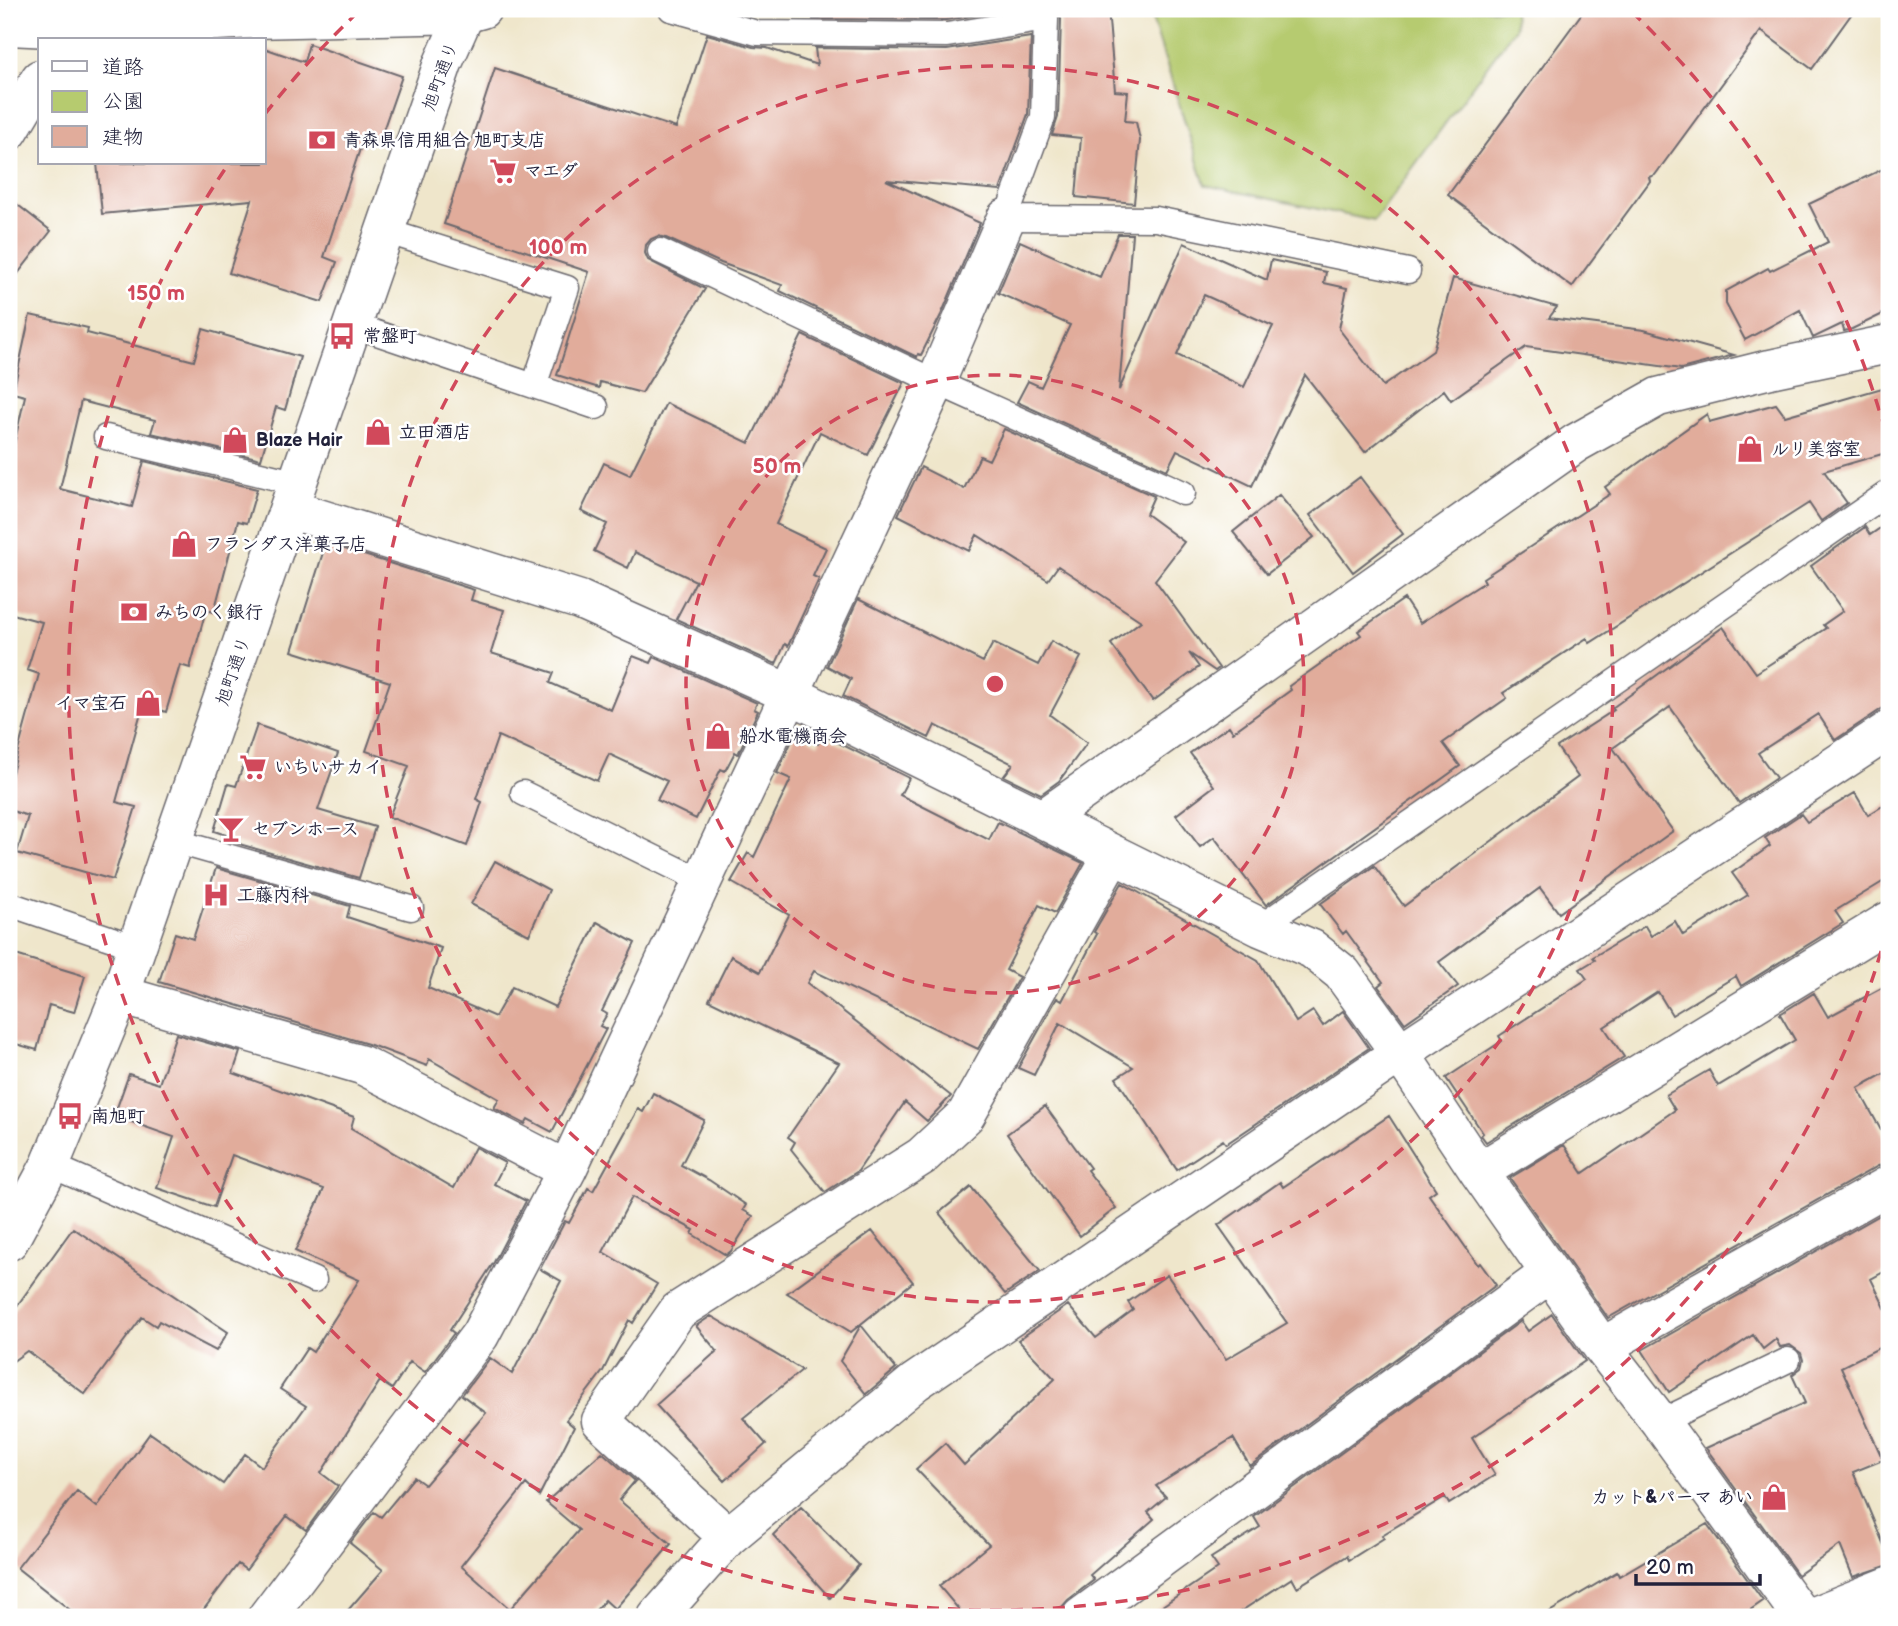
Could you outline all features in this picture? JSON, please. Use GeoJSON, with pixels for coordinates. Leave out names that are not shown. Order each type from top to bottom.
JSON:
{"type":"FeatureCollection","features":[{"type":"Feature","properties":{"kind":"street"},"geometry":{"type":"LineString","coordinates":[[9,26],[67,34],[253,19],[471,11]]}},
{"type":"Feature","properties":{"kind":"street","name":"旭町通り"},"geometry":{"type":"LineString","coordinates":[[9,1241],[50,1165],[120,995],[443,63],[471,11]]}},
{"type":"Feature","properties":{"kind":"street"},"geometry":{"type":"LineString","coordinates":[[9,131],[38,82]]}},
{"type":"Feature","properties":{"kind":"street"},"geometry":{"type":"LineString","coordinates":[[267,1617],[480,1335],[567,1170],[936,382],[1006,218]]}},
{"type":"Feature","properties":{"kind":"street"},"geometry":{"type":"LineString","coordinates":[[1044,818],[1577,443],[1647,403],[1658,397],[1758,372],[1889,344]]}},
{"type":"Feature","properties":{"kind":"street"},"geometry":{"type":"LineString","coordinates":[[294,496],[580,600],[790,694],[1260,927],[1312,949],[1342,973],[1602,1347],[1802,1617]]}},
{"type":"Feature","properties":{"kind":"street"},"geometry":{"type":"LineString","coordinates":[[657,1617],[728,1537],[915,1382],[1400,1053],[1889,730]]}},
{"type":"Feature","properties":{"kind":"street"},"geometry":{"type":"LineString","coordinates":[[728,1537],[601,1421],[678,1311],[922,1156],[966,1115],[1112,854]]}},
{"type":"Feature","properties":{"kind":"street"},"geometry":{"type":"LineString","coordinates":[[1479,1172],[1889,921]]}},
{"type":"Feature","properties":{"kind":"street"},"geometry":{"type":"LineString","coordinates":[[120,995],[362,1065],[567,1170]]}},
{"type":"Feature","properties":{"kind":"street"},"geometry":{"type":"LineString","coordinates":[[1602,1347],[1889,1185]]}},
{"type":"Feature","properties":{"kind":"street"},"geometry":{"type":"LineString","coordinates":[[1082,1617],[1550,1273]]}},
{"type":"Feature","properties":{"kind":"street"},"geometry":{"type":"LineString","coordinates":[[1811,1617],[1889,1586]]}},
{"type":"Feature","properties":{"kind":"lane"},"geometry":{"type":"LineString","coordinates":[[671,9],[757,33],[947,35],[1046,19],[1043,117],[1006,218],[1156,219],[1408,271]]}},
{"type":"Feature","properties":{"kind":"lane"},"geometry":{"type":"LineString","coordinates":[[385,230],[567,288],[534,386]]}},
{"type":"Feature","properties":{"kind":"lane"},"geometry":{"type":"LineString","coordinates":[[660,251],[936,382],[1183,494]]}},
{"type":"Feature","properties":{"kind":"lane"},"geometry":{"type":"LineString","coordinates":[[353,325],[596,407]]}},
{"type":"Feature","properties":{"kind":"lane"},"geometry":{"type":"LineString","coordinates":[[106,437],[294,496]]}},
{"type":"Feature","properties":{"kind":"lane"},"geometry":{"type":"LineString","coordinates":[[1260,927],[1889,492]]}},
{"type":"Feature","properties":{"kind":"lane"},"geometry":{"type":"LineString","coordinates":[[523,793],[702,881]]}},
{"type":"Feature","properties":{"kind":"lane"},"geometry":{"type":"LineString","coordinates":[[174,841],[411,908]]}},
{"type":"Feature","properties":{"kind":"lane"},"geometry":{"type":"LineString","coordinates":[[9,904],[136,947]]}},
{"type":"Feature","properties":{"kind":"lane"},"geometry":{"type":"LineString","coordinates":[[50,1165],[314,1280]]}},
{"type":"Feature","properties":{"kind":"lane"},"geometry":{"type":"LineString","coordinates":[[1660,1422],[1788,1360]]}},
{"type":"Feature","properties":{"kind":"green space"},"geometry":{"type":"Polygon","coordinates":[[[1149,9],[1514,9],[1515,28],[1374,221],[1205,185],[1149,9]]]}},
{"type":"Feature","properties":{"kind":"building"},"geometry":{"type":"Polygon","coordinates":[[[812,9],[1016,9],[946,20],[813,19],[812,9]]]}},
{"type":"Feature","properties":{"kind":"building"},"geometry":{"type":"Polygon","coordinates":[[[1056,9],[1108,9],[1115,91],[1128,92],[1125,121],[1136,122],[1140,140],[1134,203],[1076,197],[1081,138],[1052,135],[1058,117],[1061,19],[1056,9]]]}},
{"type":"Feature","properties":{"kind":"building"},"geometry":{"type":"Polygon","coordinates":[[[1585,9],[1855,9],[1812,69],[1761,31],[1655,175],[1649,177],[1650,181],[1572,287],[1448,195],[1585,9]]]}},
{"type":"Feature","properties":{"kind":"building"},"geometry":{"type":"Polygon","coordinates":[[[707,34],[753,47],[767,48],[817,65],[815,48],[947,50],[1031,37],[1028,114],[1000,190],[886,180],[980,223],[921,355],[918,354],[917,357],[780,291],[782,285],[658,236],[646,245],[648,260],[705,289],[642,393],[600,382],[599,388],[557,375],[589,272],[444,224],[495,68],[676,128],[707,34]]]}},
{"type":"Feature","properties":{"kind":"building"},"geometry":{"type":"Polygon","coordinates":[[[309,44],[402,76],[379,142],[364,137],[324,257],[337,262],[322,302],[229,273],[252,200],[102,214],[97,164],[266,164],[266,49],[304,62],[309,44]]]}},
{"type":"Feature","properties":{"kind":"building"},"geometry":{"type":"Polygon","coordinates":[[[1889,166],[1889,311],[1852,329],[1844,331],[1842,324],[1813,338],[1800,310],[1745,340],[1726,304],[1726,291],[1768,268],[1770,271],[1828,242],[1809,204],[1889,166]]]}},
{"type":"Feature","properties":{"kind":"building"},"geometry":{"type":"Polygon","coordinates":[[[9,198],[51,231],[9,285],[9,198]]]}},
{"type":"Feature","properties":{"kind":"building"},"geometry":{"type":"Polygon","coordinates":[[[1118,234],[1132,234],[1119,390],[1184,243],[1267,280],[1271,260],[1326,272],[1324,283],[1347,288],[1339,329],[1383,386],[1433,351],[1453,278],[1557,307],[1549,318],[1644,330],[1734,355],[1681,369],[1526,347],[1451,400],[1444,390],[1365,452],[1305,375],[1252,486],[1177,450],[1167,470],[1017,402],[1028,381],[1041,387],[1070,325],[998,293],[1020,241],[1100,277],[1118,234]],[[1204,295],[1177,355],[1244,387],[1273,326],[1204,295]]]}},
{"type":"Feature","properties":{"kind":"building"},"geometry":{"type":"Polygon","coordinates":[[[30,315],[88,328],[87,333],[194,361],[203,329],[300,357],[285,410],[276,407],[261,459],[151,433],[155,420],[81,401],[60,489],[132,507],[144,461],[257,489],[247,523],[238,521],[214,612],[206,610],[190,668],[180,665],[166,712],[143,705],[116,802],[136,807],[113,880],[17,853],[28,816],[9,810],[9,784],[39,674],[27,670],[42,622],[9,613],[9,467],[25,396],[13,393],[30,315]]]}},
{"type":"Feature","properties":{"kind":"building"},"geometry":{"type":"Polygon","coordinates":[[[802,335],[904,383],[868,455],[820,432],[776,524],[826,548],[813,576],[819,579],[788,646],[785,644],[776,664],[676,619],[696,581],[635,552],[628,568],[594,551],[607,524],[581,511],[604,463],[630,475],[666,403],[749,443],[802,335]]]}},
{"type":"Feature","properties":{"kind":"building"},"geometry":{"type":"Polygon","coordinates":[[[1889,386],[1889,452],[1824,471],[1847,503],[1821,521],[1809,503],[1590,643],[1587,638],[1503,693],[1507,698],[1443,743],[1460,766],[1266,905],[1214,837],[1200,847],[1176,815],[1214,786],[1190,753],[1229,726],[1233,732],[1291,690],[1289,686],[1361,635],[1358,631],[1404,599],[1420,623],[1485,582],[1483,578],[1610,494],[1605,487],[1707,414],[1709,422],[1776,404],[1785,416],[1889,386]]]}},
{"type":"Feature","properties":{"kind":"building"},"geometry":{"type":"Polygon","coordinates":[[[1004,429],[1154,496],[1146,514],[1184,542],[1155,580],[1219,668],[1215,671],[1189,653],[1199,667],[1153,701],[1111,644],[1141,621],[1058,566],[1048,580],[977,535],[969,551],[898,515],[921,467],[964,489],[980,456],[989,460],[1004,429]]]}},
{"type":"Feature","properties":{"kind":"building"},"geometry":{"type":"Polygon","coordinates":[[[1360,477],[1403,534],[1353,572],[1310,515],[1360,477]]]}},
{"type":"Feature","properties":{"kind":"building"},"geometry":{"type":"Polygon","coordinates":[[[1279,495],[1314,537],[1267,574],[1233,532],[1279,495]]]}},
{"type":"Feature","properties":{"kind":"building"},"geometry":{"type":"Polygon","coordinates":[[[1889,522],[1889,704],[1835,740],[1818,714],[1758,753],[1776,778],[1739,803],[1670,707],[1613,748],[1673,831],[1559,913],[1540,888],[1439,962],[1458,986],[1405,1023],[1378,986],[1383,982],[1346,931],[1343,934],[1320,904],[1374,866],[1404,906],[1578,777],[1557,747],[1614,710],[1612,708],[1723,627],[1756,673],[1826,628],[1823,625],[1843,611],[1811,566],[1865,527],[1870,535],[1889,522]]]}},
{"type":"Feature","properties":{"kind":"building"},"geometry":{"type":"Polygon","coordinates":[[[326,543],[474,590],[471,600],[504,610],[491,653],[554,673],[550,683],[611,710],[633,656],[651,663],[654,657],[757,703],[754,709],[758,711],[738,754],[735,752],[725,771],[721,769],[696,819],[657,800],[667,781],[609,754],[597,781],[498,736],[476,799],[482,802],[467,846],[389,817],[409,766],[366,751],[390,682],[292,651],[326,543]]]}},
{"type":"Feature","properties":{"kind":"building"},"geometry":{"type":"Polygon","coordinates":[[[858,599],[983,662],[993,643],[1038,665],[1051,641],[1081,657],[1050,715],[1087,743],[1059,781],[1041,794],[1004,776],[1013,764],[935,725],[929,738],[843,696],[851,679],[827,666],[858,599]]]}},
{"type":"Feature","properties":{"kind":"building"},"geometry":{"type":"Polygon","coordinates":[[[257,725],[338,753],[318,810],[375,827],[359,878],[225,840],[226,835],[214,831],[228,784],[236,786],[257,725]]]}},
{"type":"Feature","properties":{"kind":"building"},"geometry":{"type":"Polygon","coordinates":[[[796,732],[818,744],[823,735],[909,778],[900,795],[989,840],[998,822],[1083,863],[1055,913],[1039,905],[1006,970],[1019,977],[978,1049],[814,971],[807,983],[951,1096],[927,1121],[905,1102],[858,1171],[825,1192],[791,1149],[795,1142],[788,1137],[839,1063],[709,1000],[731,956],[760,972],[789,915],[731,882],[748,853],[754,857],[791,779],[777,773],[796,732]]]}},
{"type":"Feature","properties":{"kind":"building"},"geometry":{"type":"Polygon","coordinates":[[[1855,793],[1868,815],[1889,802],[1889,878],[1835,911],[1843,923],[1741,986],[1736,976],[1672,1015],[1658,992],[1604,1027],[1624,1057],[1486,1142],[1481,1135],[1483,1133],[1446,1078],[1502,1041],[1499,1036],[1587,979],[1580,969],[1595,960],[1593,957],[1645,926],[1651,936],[1675,921],[1683,935],[1748,895],[1732,873],[1770,846],[1765,838],[1801,814],[1807,822],[1855,793]]]}},
{"type":"Feature","properties":{"kind":"building"},"geometry":{"type":"Polygon","coordinates":[[[495,861],[549,890],[529,935],[471,904],[495,861]]]}},
{"type":"Feature","properties":{"kind":"building"},"geometry":{"type":"Polygon","coordinates":[[[216,868],[350,906],[347,917],[441,948],[428,988],[495,1017],[512,987],[555,1007],[597,922],[635,943],[602,1011],[607,1014],[600,1026],[606,1029],[552,1132],[528,1119],[525,1124],[494,1108],[499,1099],[429,1059],[427,1066],[368,1044],[159,982],[175,933],[193,939],[216,868]]]}},
{"type":"Feature","properties":{"kind":"building"},"geometry":{"type":"Polygon","coordinates":[[[1122,883],[1258,960],[1296,1022],[1313,1011],[1323,1026],[1343,1011],[1369,1048],[1226,1144],[1223,1140],[1177,1170],[1116,1078],[1133,1067],[1060,1023],[1034,1075],[1018,1068],[1057,998],[1062,1001],[1097,934],[1094,932],[1122,883]]]}},
{"type":"Feature","properties":{"kind":"building"},"geometry":{"type":"Polygon","coordinates":[[[9,953],[85,976],[74,1012],[49,1005],[37,1050],[9,1042],[9,953]]]}},
{"type":"Feature","properties":{"kind":"building"},"geometry":{"type":"Polygon","coordinates":[[[1889,984],[1889,1071],[1858,1088],[1889,1145],[1889,1163],[1878,1166],[1608,1318],[1510,1178],[1564,1145],[1583,1173],[1675,1110],[1666,1095],[1709,1070],[1718,1086],[1795,1040],[1780,1014],[1814,993],[1828,1017],[1889,984]]]}},
{"type":"Feature","properties":{"kind":"building"},"geometry":{"type":"Polygon","coordinates":[[[176,1034],[240,1052],[233,1073],[354,1117],[351,1128],[454,1188],[475,1147],[505,1163],[494,1184],[526,1201],[494,1262],[450,1330],[454,1333],[425,1372],[410,1362],[392,1389],[380,1381],[321,1473],[338,1486],[306,1530],[287,1516],[246,1570],[238,1564],[198,1617],[79,1617],[17,1568],[77,1491],[97,1507],[150,1433],[223,1484],[245,1454],[262,1467],[306,1406],[280,1389],[307,1348],[313,1352],[359,1280],[295,1251],[324,1189],[232,1155],[214,1207],[157,1188],[174,1137],[114,1116],[129,1074],[159,1084],[176,1034]]]}},
{"type":"Feature","properties":{"kind":"building"},"geometry":{"type":"Polygon","coordinates":[[[653,1093],[704,1120],[681,1165],[746,1205],[743,1210],[753,1216],[726,1255],[692,1234],[694,1230],[632,1197],[603,1252],[657,1284],[633,1323],[629,1320],[603,1371],[566,1420],[574,1427],[539,1496],[526,1484],[461,1566],[510,1609],[579,1530],[546,1502],[602,1452],[635,1481],[619,1500],[671,1544],[615,1609],[605,1600],[590,1617],[342,1617],[383,1570],[350,1543],[374,1512],[381,1517],[414,1477],[425,1485],[486,1413],[462,1395],[490,1358],[512,1374],[561,1281],[540,1269],[565,1221],[569,1223],[588,1188],[593,1191],[638,1109],[643,1112],[653,1093]]]}},
{"type":"Feature","properties":{"kind":"building"},"geometry":{"type":"Polygon","coordinates":[[[1045,1106],[1116,1208],[1080,1236],[1007,1134],[1045,1106]]]}},
{"type":"Feature","properties":{"kind":"building"},"geometry":{"type":"Polygon","coordinates":[[[1389,1116],[1436,1190],[1429,1195],[1478,1265],[1480,1263],[1496,1285],[1250,1466],[1233,1438],[1156,1486],[1166,1497],[1148,1512],[1154,1519],[1090,1575],[1094,1580],[1068,1600],[1061,1608],[1059,1617],[965,1617],[939,1586],[989,1545],[916,1469],[945,1443],[964,1465],[1055,1379],[1018,1340],[1068,1305],[1096,1338],[1133,1310],[1128,1302],[1167,1275],[1226,1359],[1287,1323],[1218,1225],[1280,1182],[1283,1187],[1389,1116]]]}},
{"type":"Feature","properties":{"kind":"building"},"geometry":{"type":"Polygon","coordinates":[[[971,1187],[1040,1271],[1005,1294],[939,1213],[971,1187]]]}},
{"type":"Feature","properties":{"kind":"building"},"geometry":{"type":"Polygon","coordinates":[[[1889,1210],[1889,1269],[1871,1279],[1889,1316],[1889,1343],[1841,1367],[1883,1460],[1853,1472],[1889,1557],[1889,1565],[1853,1577],[1840,1545],[1798,1575],[1706,1448],[1805,1403],[1792,1375],[1801,1368],[1801,1353],[1790,1345],[1780,1347],[1776,1339],[1763,1349],[1753,1335],[1669,1392],[1642,1350],[1889,1210]]]}},
{"type":"Feature","properties":{"kind":"building"},"geometry":{"type":"Polygon","coordinates":[[[73,1228],[228,1332],[216,1351],[159,1321],[156,1326],[142,1317],[85,1394],[27,1351],[9,1364],[9,1317],[73,1228]]]}},
{"type":"Feature","properties":{"kind":"building"},"geometry":{"type":"Polygon","coordinates":[[[872,1231],[913,1282],[851,1332],[787,1293],[872,1231]]]}},
{"type":"Feature","properties":{"kind":"building"},"geometry":{"type":"Polygon","coordinates":[[[1552,1314],[1585,1361],[1472,1438],[1495,1475],[1449,1504],[1445,1497],[1382,1535],[1384,1538],[1349,1560],[1347,1556],[1297,1587],[1292,1578],[1232,1617],[1146,1617],[1218,1568],[1211,1558],[1260,1527],[1254,1517],[1521,1321],[1528,1331],[1552,1314]]]}},
{"type":"Feature","properties":{"kind":"building"},"geometry":{"type":"Polygon","coordinates":[[[711,1316],[802,1370],[743,1418],[766,1444],[725,1481],[656,1405],[717,1351],[696,1326],[711,1316]]]}},
{"type":"Feature","properties":{"kind":"building"},"geometry":{"type":"Polygon","coordinates":[[[861,1325],[896,1369],[866,1394],[840,1361],[861,1325]]]}},
{"type":"Feature","properties":{"kind":"building"},"geometry":{"type":"Polygon","coordinates":[[[801,1507],[859,1565],[830,1598],[773,1535],[801,1507]]]}},
{"type":"Feature","properties":{"kind":"building"},"geometry":{"type":"Polygon","coordinates":[[[1707,1524],[1763,1601],[1740,1617],[1541,1617],[1617,1572],[1619,1576],[1707,1524]]]}},
{"type":"Feature","properties":{"kind":"place","name":"青森県信用組合 旭町支店"},"geometry":{"type":"Point","coordinates":[322,140]}},
{"type":"Feature","properties":{"kind":"place","name":"マエダ"},"geometry":{"type":"Point","coordinates":[503,171]}},
{"type":"Feature","properties":{"kind":"place","name":"常盤町"},"geometry":{"type":"Point","coordinates":[342,336]}},
{"type":"Feature","properties":{"kind":"place","name":"立田酒店"},"geometry":{"type":"Point","coordinates":[378,432]}},
{"type":"Feature","properties":{"kind":"place","name":"Blaze Hair"},"geometry":{"type":"Point","coordinates":[235,440]}},
{"type":"Feature","properties":{"kind":"place","name":"ルリ美容室"},"geometry":{"type":"Point","coordinates":[1750,449]}},
{"type":"Feature","properties":{"kind":"place","name":"フランダス洋菓子店"},"geometry":{"type":"Point","coordinates":[184,544]}},
{"type":"Feature","properties":{"kind":"place","name":"みちのく銀行"},"geometry":{"type":"Point","coordinates":[134,612]}},
{"type":"Feature","properties":{"kind":"place","name":"イマ宝石"},"geometry":{"type":"Point","coordinates":[148,703]}},
{"type":"Feature","properties":{"kind":"place","name":"船水電機商会"},"geometry":{"type":"Point","coordinates":[718,736]}},
{"type":"Feature","properties":{"kind":"place","name":"いちいサカイ"},"geometry":{"type":"Point","coordinates":[253,767]}},
{"type":"Feature","properties":{"kind":"place","name":"セブンホース"},"geometry":{"type":"Point","coordinates":[231,829]}},
{"type":"Feature","properties":{"kind":"place","name":"工藤内科"},"geometry":{"type":"Point","coordinates":[216,895]}},
{"type":"Feature","properties":{"kind":"place","name":"南旭町"},"geometry":{"type":"Point","coordinates":[70,1116]}},
{"type":"Feature","properties":{"kind":"place","name":"カット&パーマ あい"},"geometry":{"type":"Point","coordinates":[1774,1497]}}]}
